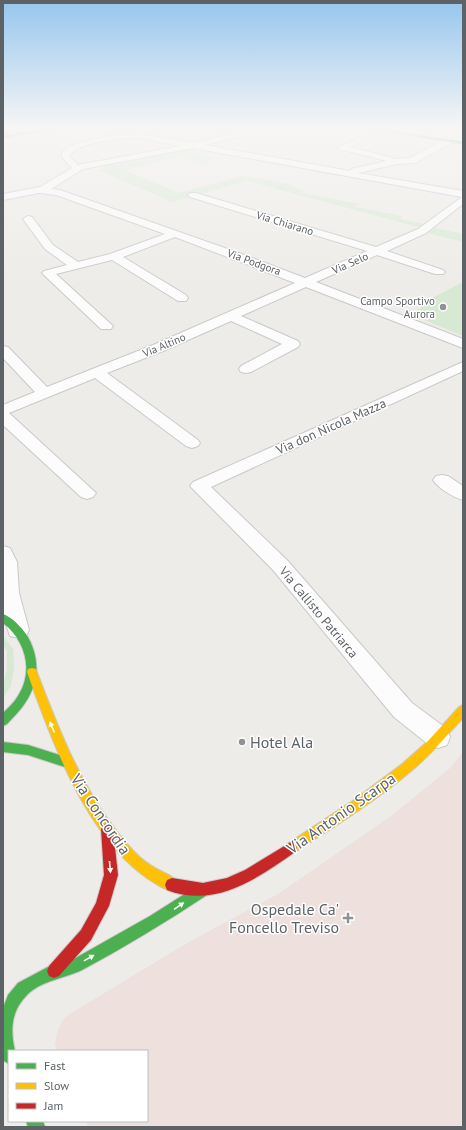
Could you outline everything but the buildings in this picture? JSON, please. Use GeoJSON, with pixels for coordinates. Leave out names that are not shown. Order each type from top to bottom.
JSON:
{"type":"FeatureCollection","features":[{"type":"Feature","properties":{"kind":"main road"},"geometry":{"type":"LineString","coordinates":[[3,721],[23,697],[32,672],[32,654],[23,636],[11,624]]}},
{"type":"Feature","properties":{"kind":"main road","name":"Via Concordia"},"geometry":{"type":"LineString","coordinates":[[32,672],[47,718],[68,763],[107,828],[122,849],[145,872],[161,885],[202,890]]}},
{"type":"Feature","properties":{"kind":"main road","name":"Via Antonio Scarpa"},"geometry":{"type":"LineString","coordinates":[[202,890],[221,886],[258,869],[369,796],[421,755],[463,710]]}},
{"type":"Feature","properties":{"kind":"main road","name":"Via Concordia"},"geometry":{"type":"LineString","coordinates":[[3,747],[15,746],[68,763]]}},
{"type":"Feature","properties":{"kind":"main road"},"geometry":{"type":"LineString","coordinates":[[53,972],[86,935],[102,906],[111,875],[107,828]]}},
{"type":"Feature","properties":{"kind":"main road"},"geometry":{"type":"LineString","coordinates":[[8,1052],[4,1035],[5,1011],[23,988],[53,972],[75,966],[156,921],[202,890]]}},
{"type":"Feature","properties":{"kind":"main road"},"geometry":{"type":"LineString","coordinates":[[156,921],[160,909]]}},
{"type":"Feature","properties":{"kind":"street"},"geometry":{"type":"LineString","coordinates":[[3,197],[42,190],[58,180]]}},
{"type":"Feature","properties":{"kind":"street"},"geometry":{"type":"LineString","coordinates":[[381,180],[463,194]]}},
{"type":"Feature","properties":{"kind":"street","name":"Via Podgora"},"geometry":{"type":"LineString","coordinates":[[42,190],[57,192],[307,282],[463,344]]}},
{"type":"Feature","properties":{"kind":"street","name":"Via Chiarano"},"geometry":{"type":"LineString","coordinates":[[193,195],[377,251]]}},
{"type":"Feature","properties":{"kind":"street"},"geometry":{"type":"LineString","coordinates":[[377,251],[426,229],[463,200]]}},
{"type":"Feature","properties":{"kind":"street"},"geometry":{"type":"LineString","coordinates":[[28,219],[49,247],[76,266]]}},
{"type":"Feature","properties":{"kind":"street"},"geometry":{"type":"LineString","coordinates":[[106,326],[48,273],[114,256],[174,234]]}},
{"type":"Feature","properties":{"kind":"street","name":"Via Selo"},"geometry":{"type":"LineString","coordinates":[[307,282],[377,251],[439,272]]}},
{"type":"Feature","properties":{"kind":"street"},"geometry":{"type":"LineString","coordinates":[[114,256],[182,298]]}},
{"type":"Feature","properties":{"kind":"street","name":"Via Altino"},"geometry":{"type":"LineString","coordinates":[[3,410],[158,348],[307,282]]}},
{"type":"Feature","properties":{"kind":"street"},"geometry":{"type":"LineString","coordinates":[[231,316],[293,344],[246,369]]}},
{"type":"Feature","properties":{"kind":"street"},"geometry":{"type":"LineString","coordinates":[[3,350],[45,393]]}},
{"type":"Feature","properties":{"kind":"street","name":"Via don Nicola Mazza"},"geometry":{"type":"LineString","coordinates":[[199,486],[463,366]]}},
{"type":"Feature","properties":{"kind":"street"},"geometry":{"type":"LineString","coordinates":[[97,373],[192,443]]}},
{"type":"Feature","properties":{"kind":"street"},"geometry":{"type":"LineString","coordinates":[[3,416],[87,494]]}},
{"type":"Feature","properties":{"kind":"street"},"geometry":{"type":"LineString","coordinates":[[442,480],[463,494]]}},
{"type":"Feature","properties":{"kind":"street","name":"Via Callisto Patriarca"},"geometry":{"type":"LineString","coordinates":[[199,486],[280,565],[403,710],[438,737]]}},
{"type":"Feature","properties":{"kind":"street"},"geometry":{"type":"LineString","coordinates":[[3,553],[7,564],[11,624]]}},
{"type":"Feature","properties":{"kind":"shaded area","name":"Ospedale Ca' Foncello Treviso"},"geometry":{"type":"Polygon","coordinates":[[[463,752],[463,1127],[88,1127],[86,1122],[148,1122],[148,1050],[57,1050],[55,1044],[57,1033],[62,1021],[68,1015],[187,943],[278,894],[391,816],[450,768],[463,752]]]}},
{"type":"Feature","properties":{"kind":"green space"},"geometry":{"type":"Polygon","coordinates":[[[121,180],[148,180],[179,193],[229,180],[265,180],[285,183],[304,191],[302,193],[359,204],[355,207],[403,216],[400,219],[423,224],[418,227],[247,181],[172,202],[121,180]]]}},
{"type":"Feature","properties":{"kind":"green space"},"geometry":{"type":"Polygon","coordinates":[[[435,228],[463,234],[463,242],[428,233],[435,228]]]}},
{"type":"Feature","properties":{"kind":"green space","name":"Campo Sportivo Aurora"},"geometry":{"type":"Polygon","coordinates":[[[463,282],[463,336],[410,314],[435,300],[432,298],[463,282]]]}},
{"type":"Feature","properties":{"kind":"green space"},"geometry":{"type":"Polygon","coordinates":[[[3,636],[13,649],[14,668],[11,686],[3,698],[3,685],[7,669],[7,651],[3,646],[3,636]]]}},
{"type":"Feature","properties":{"kind":"traffic: fast"},"geometry":{"type":"LineString","coordinates":[[3,618],[13,626],[26,643],[32,663],[31,674],[23,697],[3,721]]}},
{"type":"Feature","properties":{"kind":"traffic: fast"},"geometry":{"type":"LineString","coordinates":[[3,747],[28,750],[68,763]]}},
{"type":"Feature","properties":{"kind":"traffic: fast"},"geometry":{"type":"LineString","coordinates":[[8,1052],[4,1035],[5,1023],[13,1000],[23,988],[53,972],[75,966],[155,921],[202,890]]}},
{"type":"Feature","properties":{"kind":"traffic: fast"},"geometry":{"type":"LineString","coordinates":[[34,1122],[37,1127]]}},
{"type":"Feature","properties":{"kind":"traffic: slow"},"geometry":{"type":"LineString","coordinates":[[32,672],[54,730],[68,761],[84,793],[103,823],[124,849],[147,871],[172,885]]}},
{"type":"Feature","properties":{"kind":"traffic: slow"},"geometry":{"type":"LineString","coordinates":[[291,848],[358,804],[406,768],[432,744],[463,710]]}},
{"type":"Feature","properties":{"kind":"traffic: jam"},"geometry":{"type":"LineString","coordinates":[[54,971],[86,935],[102,906],[111,875],[107,829]]}},
{"type":"Feature","properties":{"kind":"traffic: jam"},"geometry":{"type":"LineString","coordinates":[[172,885],[203,890],[227,885],[250,875],[291,848]]}},
{"type":"Feature","properties":{"kind":"place","name":"Campo Sportivo Aurora"},"geometry":{"type":"Point","coordinates":[443,307]}},
{"type":"Feature","properties":{"kind":"place","name":"Hotel Ala"},"geometry":{"type":"Point","coordinates":[242,742]}},
{"type":"Feature","properties":{"kind":"place","name":"Ospedale Ca' Foncello Treviso"},"geometry":{"type":"Point","coordinates":[348,918]}}]}
